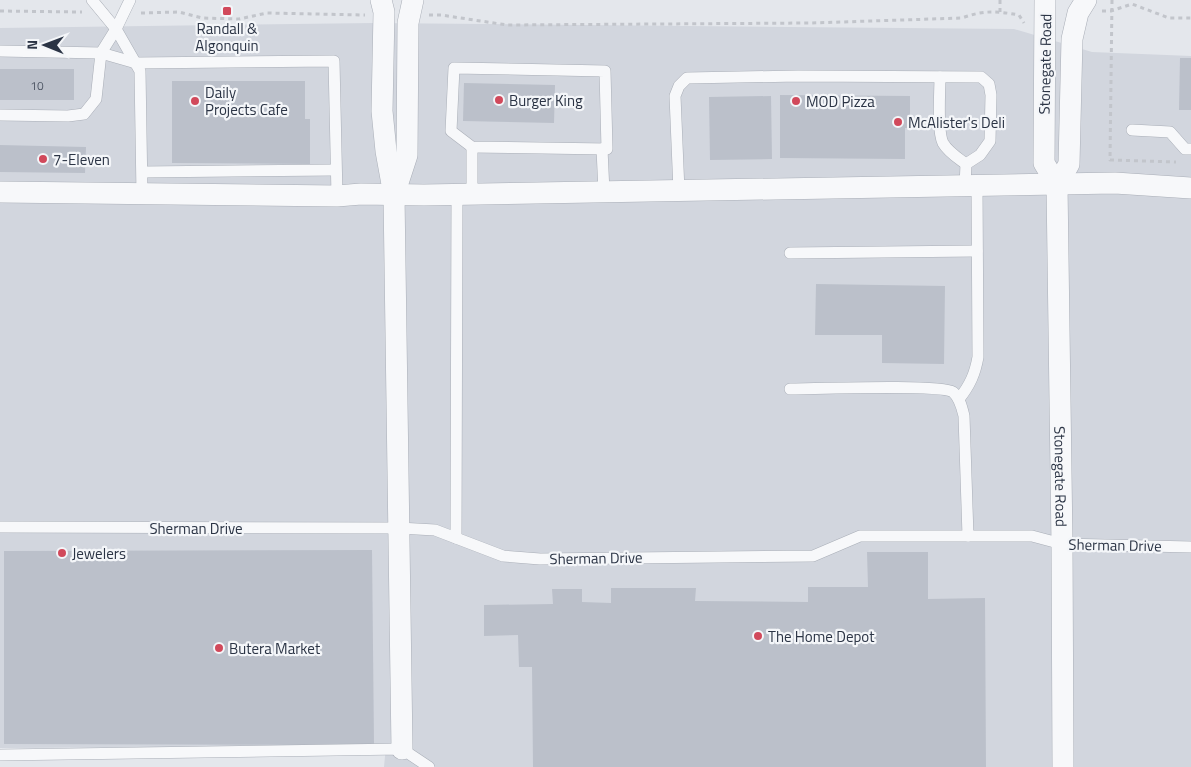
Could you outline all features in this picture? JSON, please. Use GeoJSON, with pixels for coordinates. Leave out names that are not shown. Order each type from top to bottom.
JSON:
{"type":"FeatureCollection","features":[{"type":"Feature","properties":{"kind":"street"},"geometry":{"type":"LineString","coordinates":[[381,0],[384,12],[382,111],[386,152],[394,195],[402,749]]}},
{"type":"Feature","properties":{"kind":"street"},"geometry":{"type":"LineString","coordinates":[[394,195],[407,155],[408,23],[413,0]]}},
{"type":"Feature","properties":{"kind":"street","name":"Stonegate Road"},"geometry":{"type":"LineString","coordinates":[[1046,0],[1044,163],[1057,185],[1063,767]]}},
{"type":"Feature","properties":{"kind":"street","name":"Stonegate Road"},"geometry":{"type":"LineString","coordinates":[[1057,185],[1070,164],[1072,39],[1078,13],[1086,0]]}},
{"type":"Feature","properties":{"kind":"street"},"geometry":{"type":"LineString","coordinates":[[0,192],[337,196],[1115,183],[1191,188]]}},
{"type":"Feature","properties":{"kind":"lane"},"geometry":{"type":"LineString","coordinates":[[92,0],[116,29],[140,72],[142,194]]}},
{"type":"Feature","properties":{"kind":"lane"},"geometry":{"type":"LineString","coordinates":[[0,115],[68,116],[84,114],[96,99],[101,53],[116,29],[130,0]]}},
{"type":"Feature","properties":{"kind":"lane"},"geometry":{"type":"LineString","coordinates":[[0,51],[101,53],[136,63],[334,61],[337,196]]}},
{"type":"Feature","properties":{"kind":"lane"},"geometry":{"type":"LineString","coordinates":[[454,68],[605,72],[607,149],[472,147],[451,131],[454,68]]}},
{"type":"Feature","properties":{"kind":"lane"},"geometry":{"type":"LineString","coordinates":[[679,191],[675,96],[679,86],[687,78],[798,76],[981,77],[989,84],[991,95],[990,141],[980,155],[966,164]]}},
{"type":"Feature","properties":{"kind":"lane"},"geometry":{"type":"LineString","coordinates":[[940,77],[943,143],[966,164],[971,186],[977,251],[978,356],[974,375],[968,388],[959,399]]}},
{"type":"Feature","properties":{"kind":"lane"},"geometry":{"type":"LineString","coordinates":[[1132,130],[1170,132],[1185,149],[1191,149]]}},
{"type":"Feature","properties":{"kind":"lane"},"geometry":{"type":"LineString","coordinates":[[456,538],[464,194],[472,147]]}},
{"type":"Feature","properties":{"kind":"lane"},"geometry":{"type":"LineString","coordinates":[[602,148],[604,192]]}},
{"type":"Feature","properties":{"kind":"lane"},"geometry":{"type":"LineString","coordinates":[[143,172],[335,170]]}},
{"type":"Feature","properties":{"kind":"lane"},"geometry":{"type":"LineString","coordinates":[[790,253],[977,251]]}},
{"type":"Feature","properties":{"kind":"lane"},"geometry":{"type":"LineString","coordinates":[[790,389],[939,388],[952,391],[959,399],[964,416],[968,536]]}},
{"type":"Feature","properties":{"kind":"lane","name":"Sherman Drive"},"geometry":{"type":"LineString","coordinates":[[0,527],[399,528],[435,530],[503,556],[540,559],[813,556],[860,536],[1032,536],[1062,544],[1191,547]]}},
{"type":"Feature","properties":{"kind":"lane"},"geometry":{"type":"LineString","coordinates":[[0,755],[402,749],[429,767]]}},
{"type":"Feature","properties":{"kind":"path"},"geometry":{"type":"LineString","coordinates":[[1000,0],[1000,12]]}},
{"type":"Feature","properties":{"kind":"path"},"geometry":{"type":"LineString","coordinates":[[1112,0],[1110,160],[1183,163]]}},
{"type":"Feature","properties":{"kind":"path"},"geometry":{"type":"LineString","coordinates":[[1111,10],[1132,4],[1169,18],[1191,18]]}},
{"type":"Feature","properties":{"kind":"path"},"geometry":{"type":"LineString","coordinates":[[0,10],[82,12]]}},
{"type":"Feature","properties":{"kind":"path"},"geometry":{"type":"LineString","coordinates":[[156,13],[179,12],[202,18],[239,19],[267,13],[346,14]]}},
{"type":"Feature","properties":{"kind":"path"},"geometry":{"type":"LineString","coordinates":[[441,15],[507,25],[811,23],[962,18],[980,12],[1000,12],[1019,15],[1026,27]]}},
{"type":"Feature","properties":{"kind":"shaded area"},"geometry":{"type":"Polygon","coordinates":[[[374,23],[1014,29],[1092,52],[1191,56],[1191,767],[384,767],[386,746],[0,748],[0,28],[374,23]]]}},
{"type":"Feature","properties":{"kind":"building"},"geometry":{"type":"Polygon","coordinates":[[[1180,58],[1191,58],[1191,110],[1179,110],[1180,58]]]}},
{"type":"Feature","properties":{"kind":"building"},"geometry":{"type":"Polygon","coordinates":[[[0,69],[74,69],[74,100],[0,100],[0,69]]]}},
{"type":"Feature","properties":{"kind":"building"},"geometry":{"type":"Polygon","coordinates":[[[172,81],[305,81],[305,119],[310,119],[310,164],[172,163],[172,81]]]}},
{"type":"Feature","properties":{"kind":"building"},"geometry":{"type":"Polygon","coordinates":[[[464,83],[555,85],[554,123],[463,121],[464,83]]]}},
{"type":"Feature","properties":{"kind":"building"},"geometry":{"type":"Polygon","coordinates":[[[780,95],[910,96],[910,128],[905,128],[905,159],[780,158],[780,95]]]}},
{"type":"Feature","properties":{"kind":"building"},"geometry":{"type":"Polygon","coordinates":[[[771,96],[772,159],[710,160],[709,97],[771,96]]]}},
{"type":"Feature","properties":{"kind":"building","name":"7-Eleven"},"geometry":{"type":"Polygon","coordinates":[[[0,145],[86,147],[85,173],[0,172],[0,145]]]}},
{"type":"Feature","properties":{"kind":"building"},"geometry":{"type":"Polygon","coordinates":[[[816,284],[945,286],[944,364],[882,363],[882,335],[815,335],[816,284]]]}},
{"type":"Feature","properties":{"kind":"building","name":"Butera Market"},"geometry":{"type":"Polygon","coordinates":[[[372,550],[374,745],[4,744],[4,551],[372,550]]]}},
{"type":"Feature","properties":{"kind":"building","name":"The Home Depot"},"geometry":{"type":"Polygon","coordinates":[[[867,552],[928,552],[928,599],[985,598],[986,767],[533,767],[532,667],[519,667],[518,635],[484,636],[484,605],[553,604],[552,589],[582,589],[582,602],[611,603],[611,588],[696,588],[695,601],[808,602],[808,587],[868,587],[867,552]]]}},
{"type":"Feature","properties":{"kind":"place","name":"Randall & Algonquin"},"geometry":{"type":"Point","coordinates":[227,11]}},
{"type":"Feature","properties":{"kind":"place","name":"Burger King"},"geometry":{"type":"Point","coordinates":[499,100]}},
{"type":"Feature","properties":{"kind":"place","name":"Daily Projects Cafe"},"geometry":{"type":"Point","coordinates":[195,101]}},
{"type":"Feature","properties":{"kind":"place","name":"MOD Pizza"},"geometry":{"type":"Point","coordinates":[796,101]}},
{"type":"Feature","properties":{"kind":"place","name":"McAlister's Deli"},"geometry":{"type":"Point","coordinates":[898,122]}},
{"type":"Feature","properties":{"kind":"place","name":"7-Eleven"},"geometry":{"type":"Point","coordinates":[43,159]}},
{"type":"Feature","properties":{"kind":"place","name":"Jewelers"},"geometry":{"type":"Point","coordinates":[62,553]}},
{"type":"Feature","properties":{"kind":"place","name":"The Home Depot"},"geometry":{"type":"Point","coordinates":[758,636]}},
{"type":"Feature","properties":{"kind":"place","name":"Butera Market"},"geometry":{"type":"Point","coordinates":[219,648]}}]}
